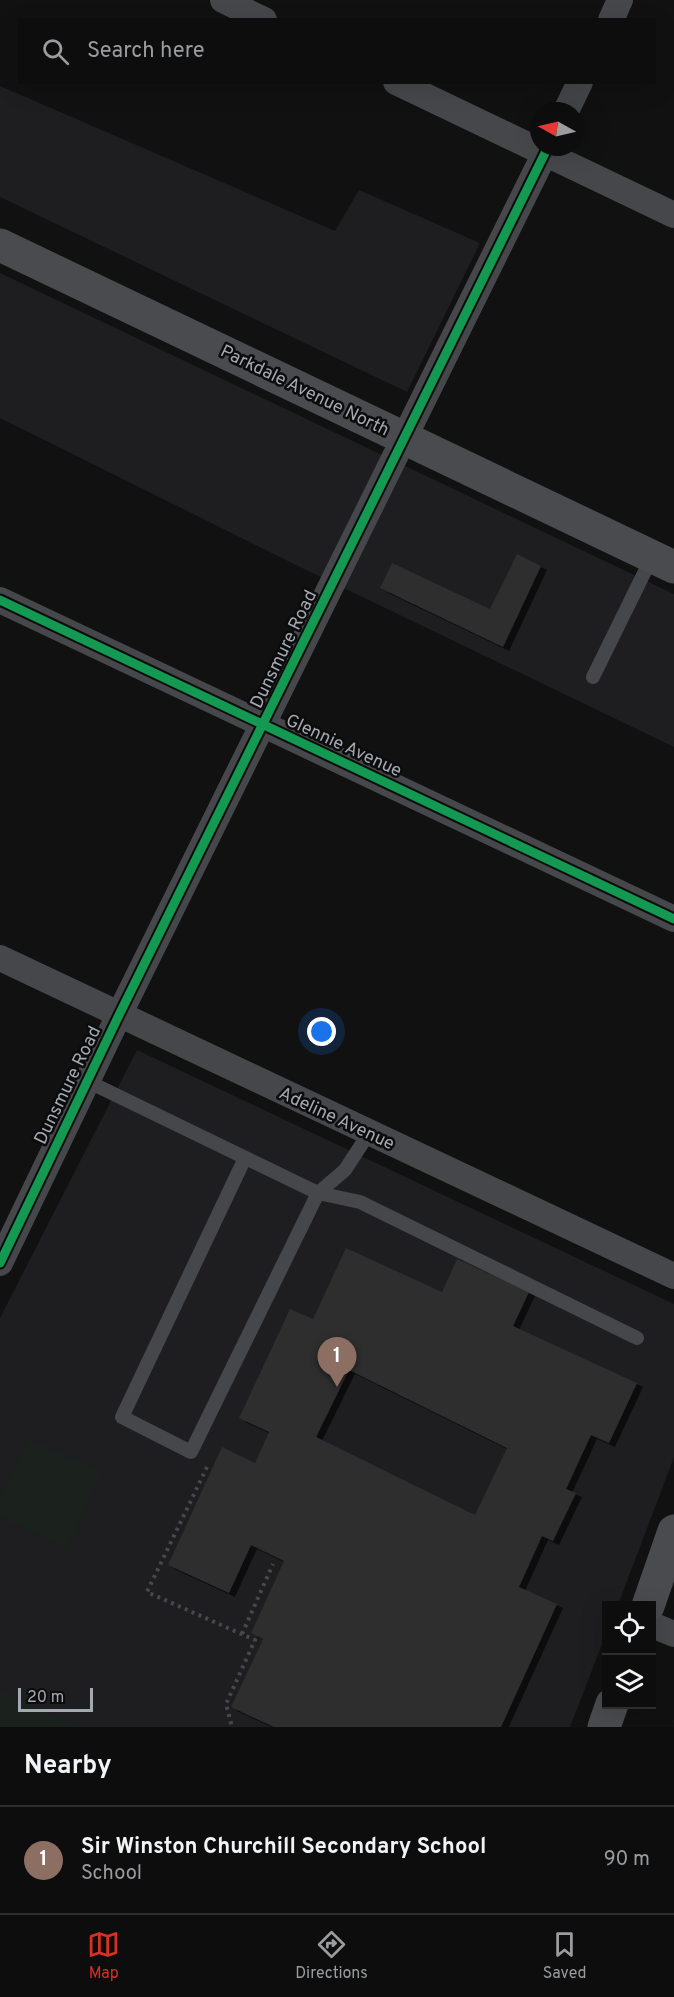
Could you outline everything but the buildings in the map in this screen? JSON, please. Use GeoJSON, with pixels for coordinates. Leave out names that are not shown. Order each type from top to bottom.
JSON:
{"type":"FeatureCollection","features":[{"type":"Feature","properties":{"kind":"main road","name":"Parkdale Avenue North"},"geometry":{"type":"LineString","coordinates":[[0,245],[663,562]]}},
{"type":"Feature","properties":{"kind":"main road"},"geometry":{"type":"LineString","coordinates":[[649,1601],[674,1531]]}},
{"type":"Feature","properties":{"kind":"main road"},"geometry":{"type":"LineString","coordinates":[[604,1727],[610,1709]]}},
{"type":"Feature","properties":{"kind":"street"},"geometry":{"type":"LineString","coordinates":[[223,0],[260,18]]}},
{"type":"Feature","properties":{"kind":"street"},"geometry":{"type":"LineString","coordinates":[[612,18],[620,0]]}},
{"type":"Feature","properties":{"kind":"street"},"geometry":{"type":"LineString","coordinates":[[400,84],[530,142]]}},
{"type":"Feature","properties":{"kind":"street"},"geometry":{"type":"LineString","coordinates":[[570,102],[579,84]]}},
{"type":"Feature","properties":{"kind":"street","name":"Dunsmure Road"},"geometry":{"type":"LineString","coordinates":[[0,1263],[118,1015],[544,156]]}},
{"type":"Feature","properties":{"kind":"street"},"geometry":{"type":"LineString","coordinates":[[559,156],[674,215]]}},
{"type":"Feature","properties":{"kind":"street","name":"Glennie Avenue"},"geometry":{"type":"LineString","coordinates":[[0,600],[674,920]]}},
{"type":"Feature","properties":{"kind":"street","name":"Adeline Avenue"},"geometry":{"type":"LineString","coordinates":[[0,958],[674,1276]]}},
{"type":"Feature","properties":{"kind":"street"},"geometry":{"type":"LineString","coordinates":[[656,1627],[674,1634]]}},
{"type":"Feature","properties":{"kind":"lane"},"geometry":{"type":"LineString","coordinates":[[593,677],[663,562]]}},
{"type":"Feature","properties":{"kind":"lane"},"geometry":{"type":"LineString","coordinates":[[87,1081],[318,1193],[360,1202],[637,1338]]}},
{"type":"Feature","properties":{"kind":"lane"},"geometry":{"type":"LineString","coordinates":[[245,1158],[122,1417],[191,1452],[318,1193],[345,1170],[369,1133]]}},
{"type":"Feature","properties":{"kind":"path"},"geometry":{"type":"LineString","coordinates":[[207,1467],[147,1592],[255,1640],[226,1704],[232,1727]]}},
{"type":"Feature","properties":{"kind":"path"},"geometry":{"type":"LineString","coordinates":[[242,1634],[273,1564]]}},
{"type":"Feature","properties":{"kind":"shaded area"},"geometry":{"type":"Polygon","coordinates":[[[0,86],[335,231],[359,190],[480,243],[407,392],[0,197],[0,86]]]}},
{"type":"Feature","properties":{"kind":"shaded area"},"geometry":{"type":"Polygon","coordinates":[[[0,273],[674,594],[674,747],[300,567],[0,418],[0,273]]]}},
{"type":"Feature","properties":{"kind":"shaded area"},"geometry":{"type":"Polygon","coordinates":[[[137,1050],[674,1304],[674,1457],[620,1601],[602,1601],[602,1644],[570,1727],[0,1727],[0,1318],[137,1050]]]}},
{"type":"Feature","properties":{"kind":"shaded area"},"geometry":{"type":"Polygon","coordinates":[[[29,1438],[102,1473],[67,1549],[0,1517],[0,1501],[29,1438]]]}},
{"type":"Feature","properties":{"kind":"shaded area"},"geometry":{"type":"Polygon","coordinates":[[[0,1690],[81,1727],[0,1727],[0,1690]]]}},
{"type":"Feature","properties":{"kind":"cycle path"},"geometry":{"type":"LineString","coordinates":[[0,1263],[119,1015],[544,156]]}},
{"type":"Feature","properties":{"kind":"cycle path"},"geometry":{"type":"LineString","coordinates":[[0,600],[674,919]]}},
{"type":"Feature","properties":{"kind":"place","name":"Sir Winston Churchill Secondary School"},"geometry":{"type":"Point","coordinates":[337,1387]}}]}
